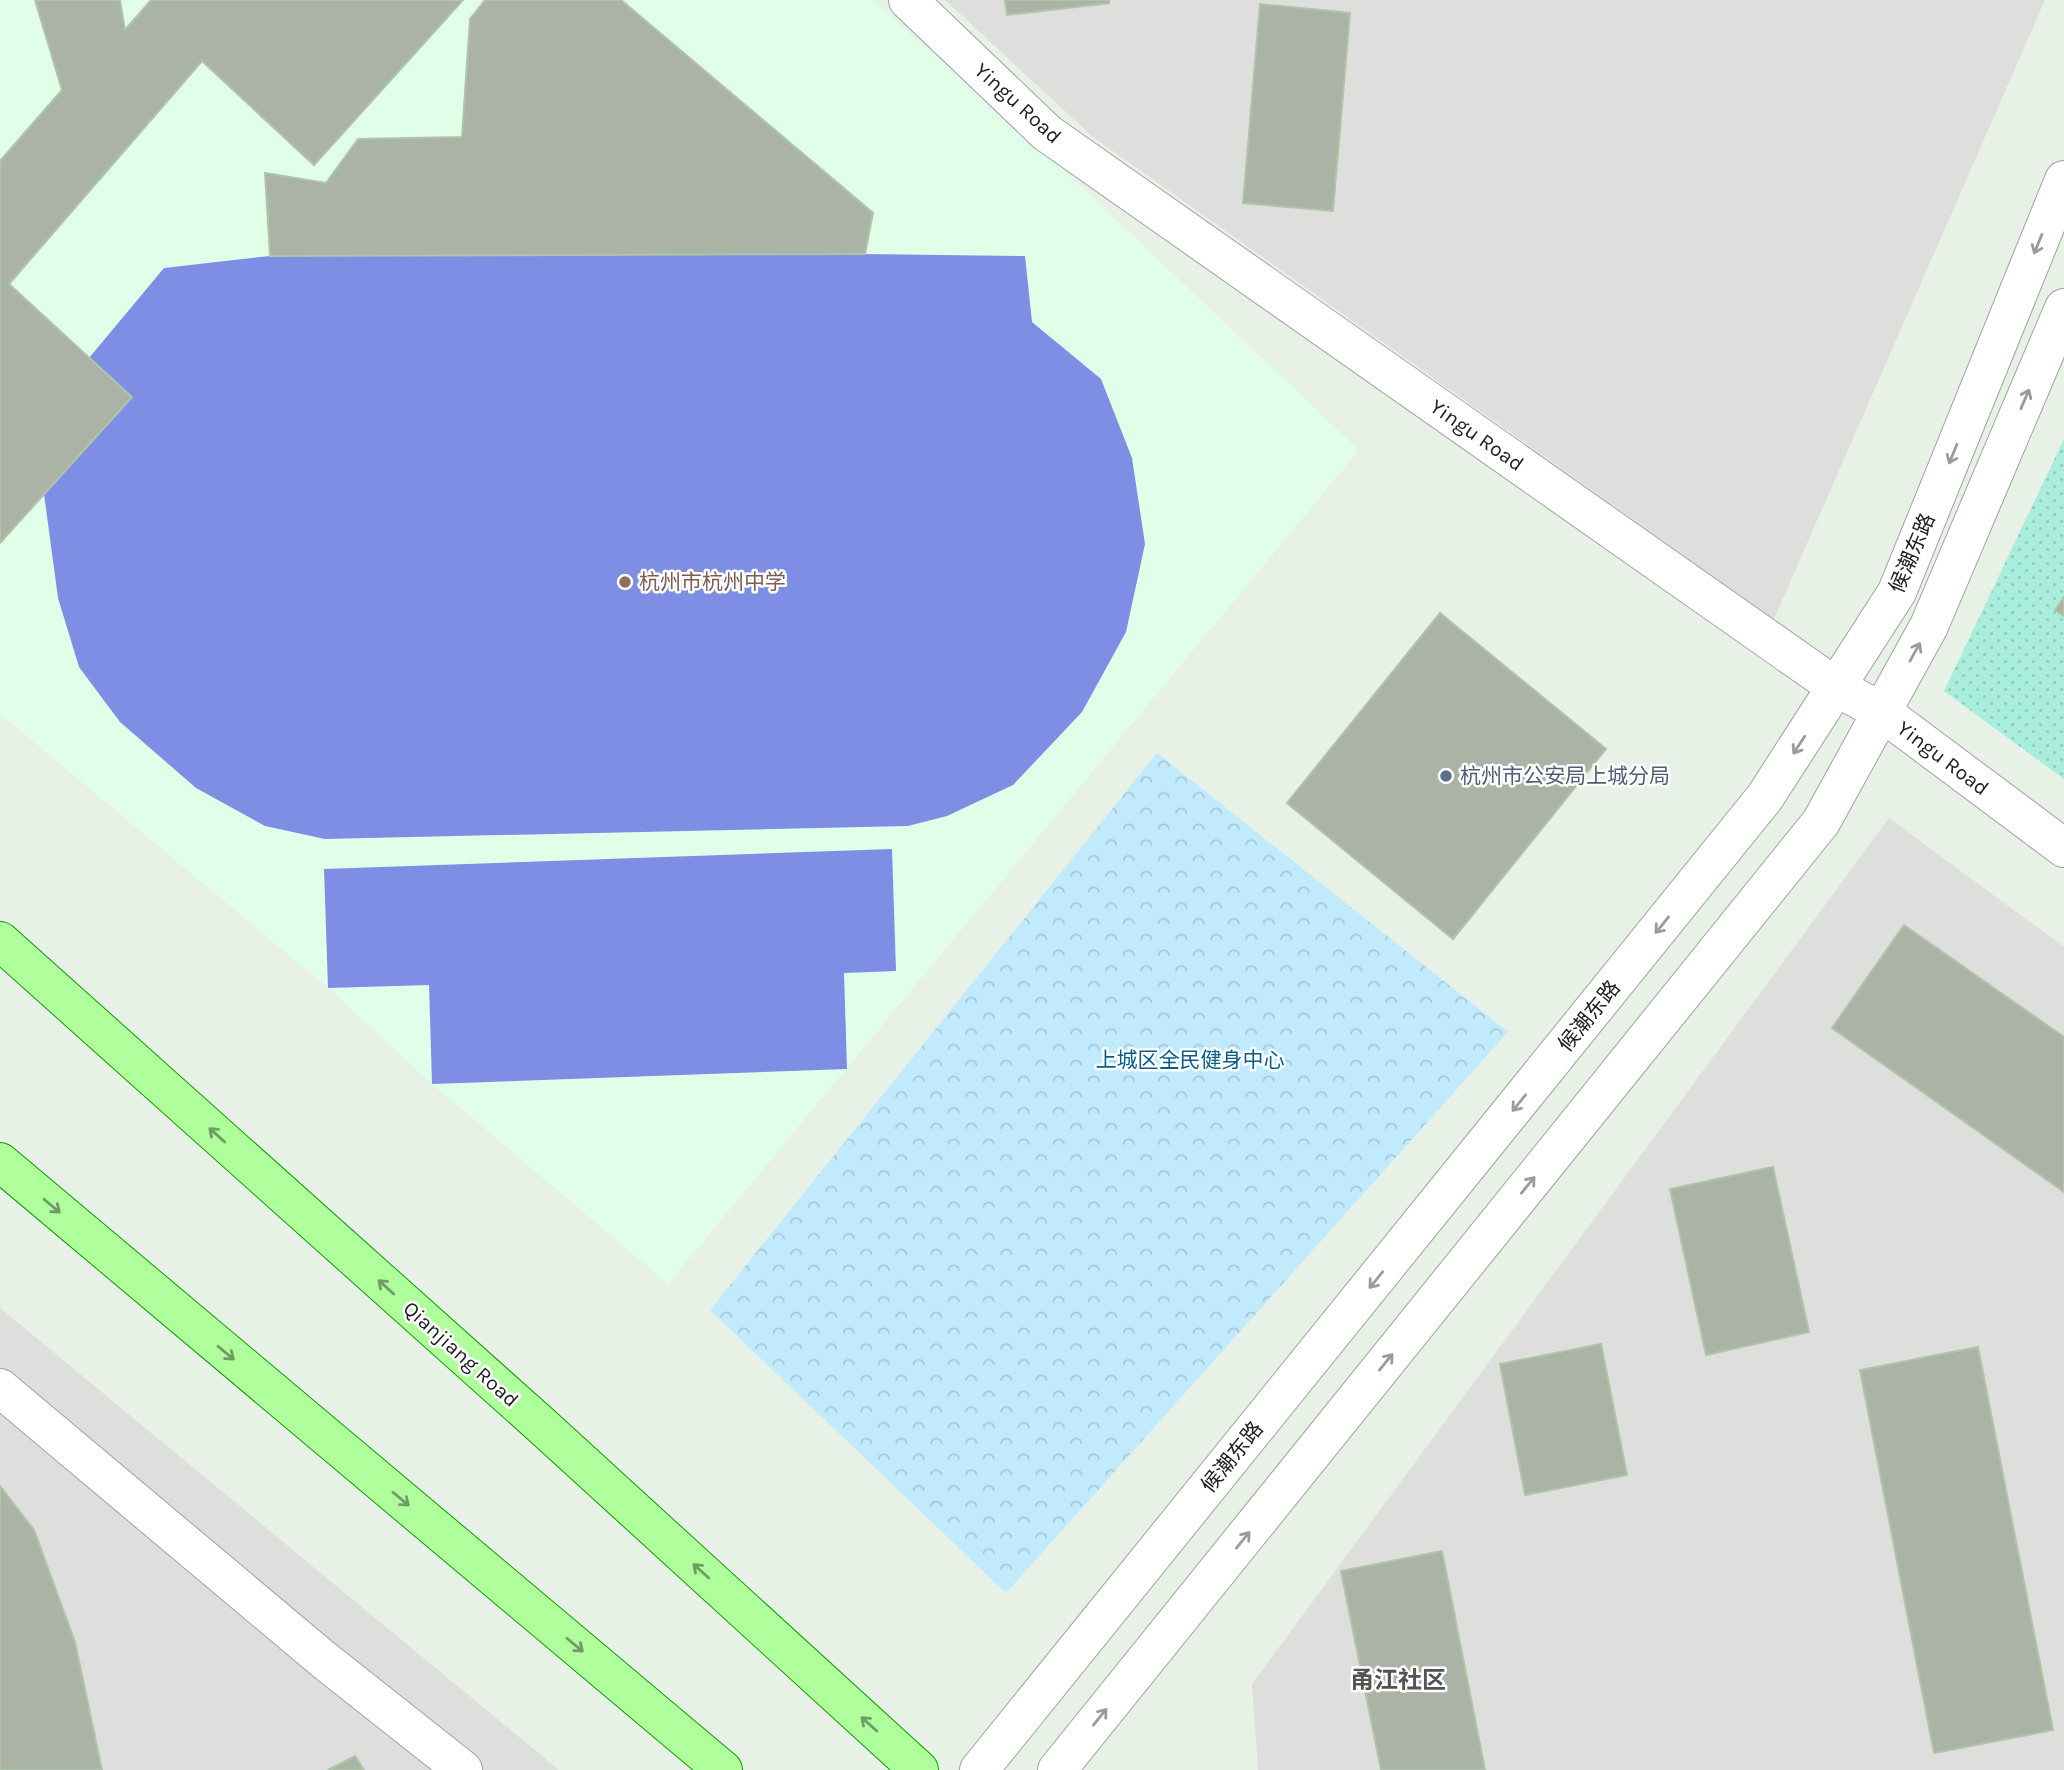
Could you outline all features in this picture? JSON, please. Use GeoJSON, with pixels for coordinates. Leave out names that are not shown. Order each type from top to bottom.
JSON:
{"type":"FeatureCollection","features":[{"type":"Feature","properties":{"kind":"main road","name":"Qianjiang Road"},"geometry":{"type":"LineString","coordinates":[[0,941],[541,1424],[919,1770]]}},
{"type":"Feature","properties":{"kind":"main road"},"geometry":{"type":"LineString","coordinates":[[0,1162],[723,1770]]}},
{"type":"Feature","properties":{"kind":"street","name":"Yingu Road"},"geometry":{"type":"LineString","coordinates":[[908,0],[1047,133],[1836,687],[1882,712],[2064,848]]}},
{"type":"Feature","properties":{"kind":"street","name":"候潮东路"},"geometry":{"type":"LineString","coordinates":[[979,1770],[1765,797],[1898,592],[2064,180]]}},
{"type":"Feature","properties":{"kind":"street"},"geometry":{"type":"LineString","coordinates":[[1058,1770],[1821,822],[1929,626],[2064,308]]}},
{"type":"Feature","properties":{"kind":"street"},"geometry":{"type":"LineString","coordinates":[[0,1388],[313,1651],[463,1770]]}},
{"type":"Feature","properties":{"kind":"shaded area","name":"杭州市杭州中学"},"geometry":{"type":"Polygon","coordinates":[[[0,0],[872,0],[1047,154],[1359,450],[668,1284],[432,1084],[328,988],[0,714],[0,0]]]}},
{"type":"Feature","properties":{"kind":"shaded area"},"geometry":{"type":"Polygon","coordinates":[[[945,0],[2045,0],[1774,619],[1093,137],[945,0]]]}},
{"type":"Feature","properties":{"kind":"shaded area"},"geometry":{"type":"Polygon","coordinates":[[[270,256],[1025,256],[1032,322],[1101,379],[1132,458],[1145,544],[1126,632],[1082,712],[1013,785],[947,816],[908,826],[325,839],[265,826],[196,788],[120,722],[79,667],[58,598],[44,494],[89,358],[164,268],[270,256]]]}},
{"type":"Feature","properties":{"kind":"shaded area"},"geometry":{"type":"Polygon","coordinates":[[[2064,439],[2064,779],[1944,691],[2064,439]]]}},
{"type":"Feature","properties":{"kind":"shaded area"},"geometry":{"type":"Polygon","coordinates":[[[1889,818],[2064,947],[2064,1770],[1258,1770],[1252,1684],[1889,818]]]}},
{"type":"Feature","properties":{"kind":"shaded area"},"geometry":{"type":"Polygon","coordinates":[[[892,849],[896,971],[844,973],[847,1069],[432,1084],[429,985],[328,988],[324,869],[892,849]]]}},
{"type":"Feature","properties":{"kind":"shaded area"},"geometry":{"type":"Polygon","coordinates":[[[0,1308],[559,1770],[0,1770],[0,1308]]]}},
{"type":"Feature","properties":{"kind":"green space","name":"上城区全民健身中心"},"geometry":{"type":"Polygon","coordinates":[[[1157,753],[1508,1032],[1006,1593],[710,1310],[1157,753]]]}},
{"type":"Feature","properties":{"kind":"building"},"geometry":{"type":"Polygon","coordinates":[[[35,0],[120,0],[125,30],[151,0],[463,0],[314,165],[202,61],[9,284],[132,397],[0,543],[0,161],[62,90],[35,0]]]}},
{"type":"Feature","properties":{"kind":"building"},"geometry":{"type":"Polygon","coordinates":[[[485,0],[621,0],[873,213],[865,254],[270,256],[265,173],[326,183],[358,139],[462,137],[470,19],[485,0]]]}},
{"type":"Feature","properties":{"kind":"building"},"geometry":{"type":"Polygon","coordinates":[[[1005,0],[1109,0],[1109,3],[1007,15],[1005,0]]]}},
{"type":"Feature","properties":{"kind":"building"},"geometry":{"type":"Polygon","coordinates":[[[1260,4],[1350,13],[1333,211],[1243,203],[1260,4]]]}},
{"type":"Feature","properties":{"kind":"building"},"geometry":{"type":"Polygon","coordinates":[[[2064,597],[2064,616],[2055,610],[2064,597]]]}},
{"type":"Feature","properties":{"kind":"building","name":"杭州市公安局上城分局"},"geometry":{"type":"Polygon","coordinates":[[[1440,613],[1606,749],[1453,939],[1287,803],[1440,613]]]}},
{"type":"Feature","properties":{"kind":"building"},"geometry":{"type":"Polygon","coordinates":[[[1904,925],[2064,1037],[2064,1192],[1832,1028],[1904,925]]]}},
{"type":"Feature","properties":{"kind":"building"},"geometry":{"type":"Polygon","coordinates":[[[1773,1167],[1809,1332],[1706,1355],[1670,1189],[1773,1167]]]}},
{"type":"Feature","properties":{"kind":"building"},"geometry":{"type":"Polygon","coordinates":[[[1601,1344],[1627,1475],[1525,1495],[1500,1364],[1601,1344]]]}},
{"type":"Feature","properties":{"kind":"building"},"geometry":{"type":"Polygon","coordinates":[[[1978,1347],[2053,1730],[1934,1753],[1860,1370],[1978,1347]]]}},
{"type":"Feature","properties":{"kind":"building"},"geometry":{"type":"Polygon","coordinates":[[[0,1486],[34,1530],[75,1642],[102,1770],[0,1770],[0,1486]]]}},
{"type":"Feature","properties":{"kind":"building"},"geometry":{"type":"Polygon","coordinates":[[[1442,1551],[1485,1770],[1381,1770],[1341,1571],[1442,1551]]]}},
{"type":"Feature","properties":{"kind":"building"},"geometry":{"type":"Polygon","coordinates":[[[355,1756],[364,1770],[328,1770],[355,1756]]]}},
{"type":"Feature","properties":{"kind":"place","name":"杭州市杭州中学"},"geometry":{"type":"Point","coordinates":[625,582]}},
{"type":"Feature","properties":{"kind":"place","name":"杭州市公安局上城分局"},"geometry":{"type":"Point","coordinates":[1446,776]}},
{"type":"Feature","properties":{"kind":"district","name":"甬江社区"},"geometry":{"type":"Point","coordinates":[1398,1680]}}]}
